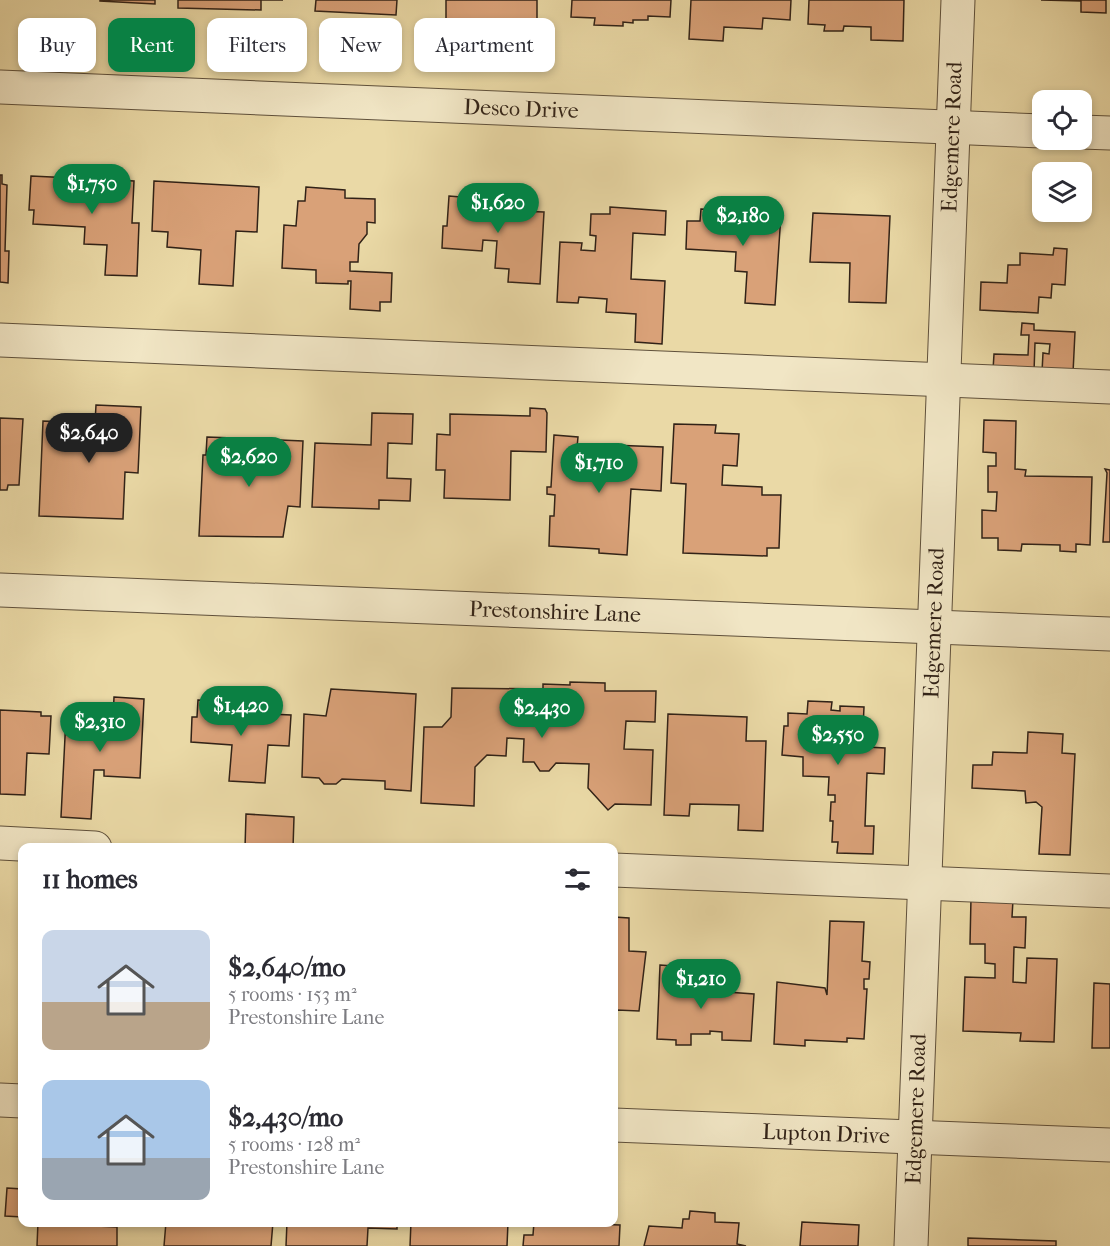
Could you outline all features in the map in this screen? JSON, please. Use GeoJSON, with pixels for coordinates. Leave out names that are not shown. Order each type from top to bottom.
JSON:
{"type":"FeatureCollection","features":[{"type":"Feature","properties":{"kind":"street","name":"Edgemere Road"},"geometry":{"type":"LineString","coordinates":[[911,1246],[958,0]]}},
{"type":"Feature","properties":{"kind":"street","name":"Desco Drive"},"geometry":{"type":"LineString","coordinates":[[0,87],[1032,131]]}},
{"type":"Feature","properties":{"kind":"street"},"geometry":{"type":"LineString","coordinates":[[1092,133],[1110,134]]}},
{"type":"Feature","properties":{"kind":"street"},"geometry":{"type":"LineString","coordinates":[[0,340],[1110,387]]}},
{"type":"Feature","properties":{"kind":"street","name":"Prestonshire Lane"},"geometry":{"type":"LineString","coordinates":[[0,590],[1110,634]]}},
{"type":"Feature","properties":{"kind":"street"},"geometry":{"type":"LineString","coordinates":[[0,843],[18,844]]}},
{"type":"Feature","properties":{"kind":"street"},"geometry":{"type":"LineString","coordinates":[[618,870],[1110,891]]}},
{"type":"Feature","properties":{"kind":"street"},"geometry":{"type":"LineString","coordinates":[[0,1100],[18,1101]]}},
{"type":"Feature","properties":{"kind":"street","name":"Lupton Drive"},"geometry":{"type":"LineString","coordinates":[[618,1125],[1110,1145]]}},
{"type":"Feature","properties":{"kind":"building"},"geometry":{"type":"Polygon","coordinates":[[[155,0],[155,4],[100,1],[155,0]]]}},
{"type":"Feature","properties":{"kind":"building"},"geometry":{"type":"Polygon","coordinates":[[[178,0],[261,0],[261,10],[178,8],[178,0]]]}},
{"type":"Feature","properties":{"kind":"building"},"geometry":{"type":"Polygon","coordinates":[[[316,0],[397,0],[396,15],[315,11],[316,0]]]}},
{"type":"Feature","properties":{"kind":"building"},"geometry":{"type":"Polygon","coordinates":[[[446,0],[537,0],[537,18],[446,18],[446,0]]]}},
{"type":"Feature","properties":{"kind":"building"},"geometry":{"type":"Polygon","coordinates":[[[572,0],[671,0],[670,17],[648,16],[648,20],[623,22],[623,26],[594,25],[595,18],[571,17],[572,0]]]}},
{"type":"Feature","properties":{"kind":"building"},"geometry":{"type":"Polygon","coordinates":[[[691,0],[791,0],[790,20],[763,18],[762,29],[724,27],[723,41],[689,39],[691,0]]]}},
{"type":"Feature","properties":{"kind":"building"},"geometry":{"type":"Polygon","coordinates":[[[809,0],[904,0],[903,41],[871,40],[871,27],[844,26],[843,31],[824,31],[825,25],[808,24],[809,0]]]}},
{"type":"Feature","properties":{"kind":"building"},"geometry":{"type":"Polygon","coordinates":[[[1041,0],[1106,0],[1106,13],[1081,12],[1081,1],[1041,0]]]}},
{"type":"Feature","properties":{"kind":"building"},"geometry":{"type":"Polygon","coordinates":[[[0,175],[2,175],[2,184],[7,185],[5,251],[9,251],[8,283],[0,282],[0,175]]]}},
{"type":"Feature","properties":{"kind":"building"},"geometry":{"type":"Polygon","coordinates":[[[31,176],[134,181],[132,223],[139,223],[137,276],[105,275],[107,245],[84,244],[85,227],[33,224],[34,210],[29,210],[31,176]]]}},
{"type":"Feature","properties":{"kind":"building"},"geometry":{"type":"Polygon","coordinates":[[[154,181],[259,187],[257,232],[236,231],[233,286],[199,284],[201,250],[167,247],[168,232],[152,231],[154,181]]]}},
{"type":"Feature","properties":{"kind":"building"},"geometry":{"type":"Polygon","coordinates":[[[306,187],[345,190],[345,198],[375,199],[375,223],[367,222],[367,234],[359,244],[358,262],[350,262],[350,271],[392,273],[391,302],[380,302],[380,311],[350,309],[351,281],[348,281],[348,284],[316,283],[316,270],[282,268],[284,225],[296,226],[298,201],[305,201],[306,187]]]}},
{"type":"Feature","properties":{"kind":"building"},"geometry":{"type":"Polygon","coordinates":[[[449,196],[518,202],[517,211],[544,212],[540,284],[508,282],[509,269],[495,268],[497,241],[483,240],[482,251],[442,248],[443,226],[447,226],[449,196]]]}},
{"type":"Feature","properties":{"kind":"building"},"geometry":{"type":"Polygon","coordinates":[[[610,207],[666,211],[665,235],[633,233],[631,279],[665,281],[662,344],[635,342],[636,314],[606,312],[607,299],[579,297],[578,303],[557,302],[560,242],[582,243],[581,250],[595,251],[596,236],[590,235],[591,214],[610,214],[610,207]]]}},
{"type":"Feature","properties":{"kind":"building"},"geometry":{"type":"Polygon","coordinates":[[[701,209],[781,214],[775,305],[745,303],[747,272],[735,271],[736,252],[686,249],[687,221],[700,221],[701,209]]]}},
{"type":"Feature","properties":{"kind":"building"},"geometry":{"type":"Polygon","coordinates":[[[813,213],[890,216],[886,303],[849,302],[850,263],[810,262],[813,213]]]}},
{"type":"Feature","properties":{"kind":"building"},"geometry":{"type":"Polygon","coordinates":[[[1054,248],[1067,249],[1065,285],[1052,284],[1051,298],[1039,297],[1038,313],[980,310],[981,282],[1007,283],[1008,265],[1020,265],[1020,253],[1053,255],[1054,248]]]}},
{"type":"Feature","properties":{"kind":"building"},"geometry":{"type":"Polygon","coordinates":[[[1022,323],[1034,324],[1034,330],[1075,332],[1073,373],[1042,372],[1043,353],[1049,354],[1050,344],[1035,343],[1034,372],[993,370],[994,354],[1028,355],[1029,335],[1021,335],[1022,323]]]}},
{"type":"Feature","properties":{"kind":"building"},"geometry":{"type":"Polygon","coordinates":[[[96,405],[141,407],[138,473],[125,472],[123,519],[39,516],[43,421],[95,423],[96,405]]]}},
{"type":"Feature","properties":{"kind":"building"},"geometry":{"type":"Polygon","coordinates":[[[530,408],[545,409],[547,413],[546,452],[511,451],[510,500],[444,498],[445,470],[436,470],[437,434],[450,435],[450,414],[530,416],[530,408]]]}},
{"type":"Feature","properties":{"kind":"building"},"geometry":{"type":"Polygon","coordinates":[[[372,413],[413,414],[412,444],[388,443],[387,478],[411,479],[410,501],[379,500],[379,509],[312,507],[315,443],[371,445],[372,413]]]}},
{"type":"Feature","properties":{"kind":"building"},"geometry":{"type":"Polygon","coordinates":[[[0,418],[23,419],[19,485],[8,485],[7,490],[0,490],[0,418]]]}},
{"type":"Feature","properties":{"kind":"building"},"geometry":{"type":"Polygon","coordinates":[[[984,420],[1016,421],[1015,469],[1026,470],[1025,476],[1092,477],[1090,545],[1076,544],[1076,552],[1060,551],[1060,545],[1022,544],[1021,551],[998,550],[998,538],[982,538],[982,510],[996,511],[997,492],[988,492],[988,466],[996,466],[996,453],[983,452],[984,420]]]}},
{"type":"Feature","properties":{"kind":"building"},"geometry":{"type":"Polygon","coordinates":[[[674,424],[716,425],[715,433],[739,434],[737,466],[723,465],[722,485],[762,487],[762,495],[781,495],[779,548],[767,548],[767,556],[683,553],[686,484],[671,483],[674,424]]]}},
{"type":"Feature","properties":{"kind":"building"},"geometry":{"type":"Polygon","coordinates":[[[554,435],[578,437],[576,458],[610,460],[611,445],[663,447],[661,491],[631,489],[627,555],[599,553],[599,549],[549,546],[550,516],[554,516],[555,495],[547,494],[547,487],[551,487],[554,435]]]}},
{"type":"Feature","properties":{"kind":"building"},"geometry":{"type":"Polygon","coordinates":[[[207,437],[233,438],[232,457],[257,457],[257,439],[303,441],[300,507],[288,506],[283,537],[199,536],[203,455],[206,455],[207,437]]]}},
{"type":"Feature","properties":{"kind":"building"},"geometry":{"type":"Polygon","coordinates":[[[1105,469],[1110,470],[1110,542],[1103,542],[1107,473],[1105,469]]]}},
{"type":"Feature","properties":{"kind":"building"},"geometry":{"type":"Polygon","coordinates":[[[570,682],[605,683],[605,691],[656,691],[655,722],[626,721],[624,749],[653,750],[651,805],[615,804],[608,810],[588,788],[589,764],[556,763],[549,771],[540,771],[534,762],[523,762],[524,739],[507,738],[506,756],[487,755],[475,767],[474,806],[421,803],[424,727],[442,727],[451,717],[452,688],[543,689],[543,684],[570,685],[570,682]]]}},
{"type":"Feature","properties":{"kind":"building"},"geometry":{"type":"Polygon","coordinates":[[[331,689],[416,694],[411,791],[385,789],[385,781],[342,779],[336,784],[324,784],[319,778],[302,777],[304,714],[326,716],[331,689]]]}},
{"type":"Feature","properties":{"kind":"building"},"geometry":{"type":"Polygon","coordinates":[[[114,697],[144,699],[140,778],[104,776],[104,770],[94,770],[91,819],[61,817],[66,717],[113,719],[114,697]]]}},
{"type":"Feature","properties":{"kind":"building"},"geometry":{"type":"Polygon","coordinates":[[[198,700],[230,702],[229,712],[291,715],[289,746],[268,745],[265,783],[229,781],[232,745],[191,742],[192,717],[197,717],[198,700]]]}},
{"type":"Feature","properties":{"kind":"building"},"geometry":{"type":"Polygon","coordinates":[[[808,701],[832,702],[831,710],[840,711],[840,706],[864,707],[863,728],[868,729],[867,747],[885,748],[884,774],[867,773],[865,826],[874,826],[873,854],[837,853],[838,842],[832,842],[833,821],[830,821],[831,802],[835,802],[835,795],[828,795],[829,777],[803,776],[803,757],[782,755],[784,726],[788,726],[788,713],[807,714],[808,701]]]}},
{"type":"Feature","properties":{"kind":"building"},"geometry":{"type":"Polygon","coordinates":[[[0,710],[41,712],[41,716],[51,716],[49,754],[27,753],[25,795],[0,794],[0,710]]]}},
{"type":"Feature","properties":{"kind":"building"},"geometry":{"type":"Polygon","coordinates":[[[668,714],[747,717],[746,741],[766,741],[763,831],[738,830],[739,805],[690,804],[689,816],[664,815],[668,714]]]}},
{"type":"Feature","properties":{"kind":"building"},"geometry":{"type":"Polygon","coordinates":[[[1028,732],[1063,734],[1062,753],[1075,754],[1070,855],[1039,854],[1042,807],[1036,802],[1026,803],[1025,791],[972,788],[973,765],[992,765],[993,752],[1027,753],[1028,732]]]}},
{"type":"Feature","properties":{"kind":"building"},"geometry":{"type":"Polygon","coordinates":[[[246,814],[294,817],[293,843],[245,843],[246,814]]]}},
{"type":"Feature","properties":{"kind":"building"},"geometry":{"type":"Polygon","coordinates":[[[971,898],[1013,900],[1012,917],[1026,917],[1025,948],[1014,947],[1013,982],[1026,983],[1027,958],[1057,959],[1054,1042],[1020,1041],[1021,1033],[963,1031],[965,977],[995,978],[995,964],[985,963],[985,944],[970,944],[971,898]]]}},
{"type":"Feature","properties":{"kind":"building"},"geometry":{"type":"Polygon","coordinates":[[[618,917],[629,918],[629,951],[646,952],[639,1011],[618,1010],[618,917]]]}},
{"type":"Feature","properties":{"kind":"building"},"geometry":{"type":"Polygon","coordinates":[[[830,921],[864,922],[862,961],[870,962],[869,979],[864,979],[864,989],[867,989],[864,1039],[847,1038],[847,1042],[805,1040],[805,1046],[774,1044],[777,982],[825,988],[827,995],[830,921]]]}},
{"type":"Feature","properties":{"kind":"building"},"geometry":{"type":"Polygon","coordinates":[[[660,965],[685,967],[684,987],[727,989],[727,992],[754,994],[751,1041],[722,1040],[722,1032],[710,1031],[710,1034],[691,1034],[691,1045],[676,1045],[676,1040],[657,1039],[660,965]]]}},
{"type":"Feature","properties":{"kind":"building"},"geometry":{"type":"Polygon","coordinates":[[[1094,983],[1110,984],[1110,1048],[1092,1048],[1094,983]]]}},
{"type":"Feature","properties":{"kind":"building"},"geometry":{"type":"Polygon","coordinates":[[[7,1188],[18,1189],[18,1217],[5,1216],[7,1188]]]}},
{"type":"Feature","properties":{"kind":"building"},"geometry":{"type":"Polygon","coordinates":[[[690,1211],[715,1213],[715,1222],[739,1223],[737,1244],[746,1246],[644,1246],[649,1226],[682,1228],[683,1219],[689,1219],[690,1211]]]}},
{"type":"Feature","properties":{"kind":"building"},"geometry":{"type":"Polygon","coordinates":[[[802,1222],[859,1225],[858,1246],[800,1246],[802,1222]]]}},
{"type":"Feature","properties":{"kind":"building"},"geometry":{"type":"Polygon","coordinates":[[[620,1225],[619,1246],[523,1246],[524,1235],[533,1235],[534,1227],[618,1227],[620,1225]]]}},
{"type":"Feature","properties":{"kind":"building"},"geometry":{"type":"Polygon","coordinates":[[[38,1227],[117,1227],[117,1246],[37,1246],[38,1227]]]}},
{"type":"Feature","properties":{"kind":"building"},"geometry":{"type":"Polygon","coordinates":[[[166,1227],[273,1227],[271,1246],[164,1246],[166,1227]]]}},
{"type":"Feature","properties":{"kind":"building"},"geometry":{"type":"Polygon","coordinates":[[[287,1227],[397,1227],[397,1229],[368,1228],[367,1246],[286,1246],[287,1227]]]}},
{"type":"Feature","properties":{"kind":"building"},"geometry":{"type":"Polygon","coordinates":[[[411,1227],[508,1227],[507,1246],[410,1246],[411,1227]]]}},
{"type":"Feature","properties":{"kind":"building"},"geometry":{"type":"Polygon","coordinates":[[[968,1238],[1056,1241],[1056,1246],[968,1246],[968,1238]]]}}]}
